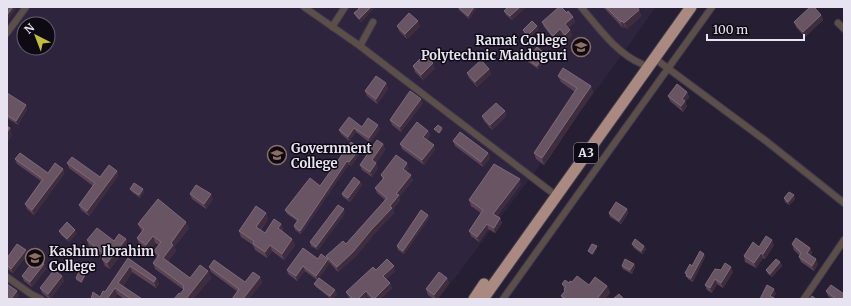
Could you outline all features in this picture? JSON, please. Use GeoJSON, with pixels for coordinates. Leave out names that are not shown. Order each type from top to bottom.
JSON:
{"type":"FeatureCollection","features":[{"type":"Feature","properties":{"kind":"highway","name":"A3"},"geometry":{"type":"LineString","coordinates":[[474,299],[682,7]]}},
{"type":"Feature","properties":{"kind":"highway","name":"A3"},"geometry":{"type":"LineString","coordinates":[[483,299],[691,7]]}},
{"type":"Feature","properties":{"kind":"street"},"geometry":{"type":"LineString","coordinates":[[7,34],[26,7]]}},
{"type":"Feature","properties":{"kind":"street"},"geometry":{"type":"LineString","coordinates":[[304,7],[360,46],[550,191]]}},
{"type":"Feature","properties":{"kind":"street"},"geometry":{"type":"LineString","coordinates":[[332,27],[345,7]]}},
{"type":"Feature","properties":{"kind":"street"},"geometry":{"type":"LineString","coordinates":[[581,7],[617,47],[629,58],[642,64]]}},
{"type":"Feature","properties":{"kind":"street"},"geometry":{"type":"LineString","coordinates":[[503,299],[712,7]]}},
{"type":"Feature","properties":{"kind":"street"},"geometry":{"type":"LineString","coordinates":[[360,46],[373,22]]}},
{"type":"Feature","properties":{"kind":"street"},"geometry":{"type":"LineString","coordinates":[[838,23],[844,29]]}},
{"type":"Feature","properties":{"kind":"street"},"geometry":{"type":"LineString","coordinates":[[654,58],[766,141],[844,203]]}},
{"type":"Feature","properties":{"kind":"street"},"geometry":{"type":"LineString","coordinates":[[804,299],[844,240]]}},
{"type":"Feature","properties":{"kind":"street"},"geometry":{"type":"LineString","coordinates":[[7,277],[40,299]]}},
{"type":"Feature","properties":{"kind":"shaded area","name":"Government College"},"geometry":{"type":"Polygon","coordinates":[[[7,7],[656,7],[595,92],[439,299],[7,299],[7,7]]]}},
{"type":"Feature","properties":{"kind":"building"},"geometry":{"type":"Polygon","coordinates":[[[7,7],[13,7],[7,15],[7,7]]]}},
{"type":"Feature","properties":{"kind":"building"},"geometry":{"type":"Polygon","coordinates":[[[358,7],[371,7],[359,19],[354,13],[359,9],[358,7]]]}},
{"type":"Feature","properties":{"kind":"building"},"geometry":{"type":"Polygon","coordinates":[[[458,7],[474,7],[468,16],[458,7]]]}},
{"type":"Feature","properties":{"kind":"building"},"geometry":{"type":"Polygon","coordinates":[[[508,7],[520,7],[510,16],[504,11],[508,7]]]}},
{"type":"Feature","properties":{"kind":"building"},"geometry":{"type":"Polygon","coordinates":[[[559,7],[567,13],[568,11],[573,17],[565,24],[570,30],[565,35],[560,29],[553,36],[542,22],[559,7]]]}},
{"type":"Feature","properties":{"kind":"building"},"geometry":{"type":"Polygon","coordinates":[[[606,7],[637,7],[639,10],[624,23],[622,21],[621,22],[606,7]]]}},
{"type":"Feature","properties":{"kind":"building"},"geometry":{"type":"Polygon","coordinates":[[[810,7],[814,7],[821,15],[803,32],[794,22],[810,7]]]}},
{"type":"Feature","properties":{"kind":"building"},"geometry":{"type":"Polygon","coordinates":[[[409,13],[418,21],[405,34],[397,26],[409,13]]]}},
{"type":"Feature","properties":{"kind":"building"},"geometry":{"type":"Polygon","coordinates":[[[532,21],[537,26],[528,35],[523,30],[532,21]]]}},
{"type":"Feature","properties":{"kind":"building"},"geometry":{"type":"Polygon","coordinates":[[[537,47],[543,52],[540,56],[543,57],[537,66],[527,59],[537,47]]]}},
{"type":"Feature","properties":{"kind":"building"},"geometry":{"type":"Polygon","coordinates":[[[425,54],[433,63],[421,75],[413,66],[425,54]]]}},
{"type":"Feature","properties":{"kind":"building"},"geometry":{"type":"Polygon","coordinates":[[[481,60],[489,69],[475,82],[467,73],[481,60]]]}},
{"type":"Feature","properties":{"kind":"building"},"geometry":{"type":"Polygon","coordinates":[[[563,68],[591,86],[542,158],[534,153],[577,88],[558,76],[563,68]]]}},
{"type":"Feature","properties":{"kind":"building"},"geometry":{"type":"Polygon","coordinates":[[[376,76],[386,83],[376,99],[365,91],[376,76]]]}},
{"type":"Feature","properties":{"kind":"building"},"geometry":{"type":"Polygon","coordinates":[[[677,84],[687,92],[682,99],[685,101],[681,106],[668,96],[677,84]]]}},
{"type":"Feature","properties":{"kind":"building"},"geometry":{"type":"Polygon","coordinates":[[[410,91],[421,99],[400,127],[390,120],[410,91]]]}},
{"type":"Feature","properties":{"kind":"building"},"geometry":{"type":"Polygon","coordinates":[[[7,93],[26,105],[16,121],[7,115],[7,93]]]}},
{"type":"Feature","properties":{"kind":"building"},"geometry":{"type":"Polygon","coordinates":[[[496,103],[505,111],[490,125],[482,116],[496,103]]]}},
{"type":"Feature","properties":{"kind":"building"},"geometry":{"type":"Polygon","coordinates":[[[349,117],[362,127],[368,118],[378,125],[369,138],[354,128],[348,137],[339,130],[349,117]]]}},
{"type":"Feature","properties":{"kind":"building"},"geometry":{"type":"Polygon","coordinates":[[[417,122],[428,131],[423,137],[434,145],[422,160],[400,144],[417,122]]]}},
{"type":"Feature","properties":{"kind":"building"},"geometry":{"type":"Polygon","coordinates":[[[438,125],[442,128],[439,133],[434,129],[438,125]]]}},
{"type":"Feature","properties":{"kind":"building"},"geometry":{"type":"Polygon","coordinates":[[[460,132],[488,153],[481,162],[453,141],[460,132]]]}},
{"type":"Feature","properties":{"kind":"building"},"geometry":{"type":"Polygon","coordinates":[[[377,140],[383,144],[372,160],[376,163],[370,172],[360,165],[377,140]]]}},
{"type":"Feature","properties":{"kind":"building"},"geometry":{"type":"Polygon","coordinates":[[[351,142],[360,149],[349,162],[347,161],[300,231],[294,226],[298,220],[285,210],[310,178],[320,186],[351,142]]]}},
{"type":"Feature","properties":{"kind":"building"},"geometry":{"type":"Polygon","coordinates":[[[20,153],[48,173],[55,163],[63,169],[32,210],[25,204],[43,179],[15,159],[20,153]]]}},
{"type":"Feature","properties":{"kind":"building"},"geometry":{"type":"Polygon","coordinates":[[[396,155],[407,163],[403,169],[411,175],[396,194],[399,195],[390,206],[392,208],[353,252],[337,267],[326,256],[343,241],[346,244],[387,198],[375,188],[384,178],[381,175],[396,155]]]}},
{"type":"Feature","properties":{"kind":"building"},"geometry":{"type":"Polygon","coordinates":[[[72,157],[100,177],[109,165],[117,171],[87,211],[79,205],[95,183],[67,163],[72,157]]]}},
{"type":"Feature","properties":{"kind":"building"},"geometry":{"type":"Polygon","coordinates":[[[494,164],[520,179],[493,214],[500,218],[494,228],[487,224],[477,237],[469,231],[483,210],[469,200],[494,164]]]}},
{"type":"Feature","properties":{"kind":"building"},"geometry":{"type":"Polygon","coordinates":[[[354,177],[360,182],[348,198],[342,194],[354,177]]]}},
{"type":"Feature","properties":{"kind":"building"},"geometry":{"type":"Polygon","coordinates":[[[134,183],[143,189],[139,195],[130,189],[134,183]]]}},
{"type":"Feature","properties":{"kind":"building"},"geometry":{"type":"Polygon","coordinates":[[[196,185],[211,194],[204,204],[190,194],[196,185]]]}},
{"type":"Feature","properties":{"kind":"building"},"geometry":{"type":"Polygon","coordinates":[[[789,192],[794,195],[788,202],[784,198],[789,192]]]}},
{"type":"Feature","properties":{"kind":"building"},"geometry":{"type":"Polygon","coordinates":[[[158,199],[186,222],[171,243],[173,245],[163,258],[190,278],[200,265],[208,271],[186,299],[174,299],[184,289],[184,286],[153,263],[159,255],[154,251],[161,242],[153,236],[146,245],[137,238],[144,229],[138,224],[158,199]]]}},
{"type":"Feature","properties":{"kind":"building"},"geometry":{"type":"Polygon","coordinates":[[[616,202],[627,209],[619,221],[609,213],[616,202]]]}},
{"type":"Feature","properties":{"kind":"building"},"geometry":{"type":"Polygon","coordinates":[[[338,205],[344,209],[316,247],[310,242],[338,205]]]}},
{"type":"Feature","properties":{"kind":"building"},"geometry":{"type":"Polygon","coordinates":[[[256,206],[266,213],[256,227],[265,233],[274,219],[281,224],[278,228],[292,239],[282,254],[270,245],[265,252],[253,244],[254,241],[239,231],[256,206]]]}},
{"type":"Feature","properties":{"kind":"building"},"geometry":{"type":"Polygon","coordinates":[[[421,210],[428,215],[403,251],[397,246],[421,210]]]}},
{"type":"Feature","properties":{"kind":"building"},"geometry":{"type":"Polygon","coordinates":[[[67,222],[75,230],[67,239],[59,231],[67,222]]]}},
{"type":"Feature","properties":{"kind":"building"},"geometry":{"type":"Polygon","coordinates":[[[97,228],[114,241],[119,234],[126,239],[107,263],[102,259],[105,255],[87,240],[97,228]]]}},
{"type":"Feature","properties":{"kind":"building"},"geometry":{"type":"Polygon","coordinates":[[[766,236],[772,240],[763,254],[761,253],[754,263],[744,256],[753,242],[759,247],[766,236]]]}},
{"type":"Feature","properties":{"kind":"building"},"geometry":{"type":"Polygon","coordinates":[[[796,238],[810,248],[807,253],[816,259],[812,266],[799,257],[801,253],[792,244],[796,238]]]}},
{"type":"Feature","properties":{"kind":"building"},"geometry":{"type":"Polygon","coordinates":[[[635,239],[644,246],[641,251],[632,244],[635,239]]]}},
{"type":"Feature","properties":{"kind":"building"},"geometry":{"type":"Polygon","coordinates":[[[17,244],[26,250],[11,269],[7,265],[7,258],[17,244]]]}},
{"type":"Feature","properties":{"kind":"building"},"geometry":{"type":"Polygon","coordinates":[[[592,244],[597,246],[592,254],[588,251],[592,244]]]}},
{"type":"Feature","properties":{"kind":"building"},"geometry":{"type":"Polygon","coordinates":[[[303,248],[318,259],[321,254],[328,259],[316,276],[303,266],[296,276],[287,270],[303,248]]]}},
{"type":"Feature","properties":{"kind":"building"},"geometry":{"type":"Polygon","coordinates":[[[700,251],[704,254],[691,278],[686,276],[687,274],[685,273],[690,264],[692,266],[700,251]]]}},
{"type":"Feature","properties":{"kind":"building"},"geometry":{"type":"Polygon","coordinates":[[[36,258],[44,264],[30,282],[22,276],[36,258]]]}},
{"type":"Feature","properties":{"kind":"building"},"geometry":{"type":"Polygon","coordinates":[[[128,258],[156,278],[154,282],[130,266],[118,283],[142,299],[131,299],[115,288],[107,299],[91,299],[93,292],[100,297],[103,291],[105,292],[128,258]]]}},
{"type":"Feature","properties":{"kind":"building"},"geometry":{"type":"Polygon","coordinates":[[[387,259],[394,266],[383,276],[390,283],[374,299],[366,291],[358,299],[353,299],[346,292],[373,267],[376,270],[387,259]]]}},
{"type":"Feature","properties":{"kind":"building"},"geometry":{"type":"Polygon","coordinates":[[[625,259],[634,264],[630,270],[622,266],[625,259]]]}},
{"type":"Feature","properties":{"kind":"building"},"geometry":{"type":"Polygon","coordinates":[[[776,259],[780,262],[770,274],[766,270],[776,259]]]}},
{"type":"Feature","properties":{"kind":"building"},"geometry":{"type":"Polygon","coordinates":[[[214,260],[245,282],[253,272],[260,277],[243,299],[232,299],[239,289],[209,267],[214,260]]]}},
{"type":"Feature","properties":{"kind":"building"},"geometry":{"type":"Polygon","coordinates":[[[725,263],[731,267],[721,283],[715,279],[710,288],[705,285],[715,269],[721,270],[725,263]]]}},
{"type":"Feature","properties":{"kind":"building"},"geometry":{"type":"Polygon","coordinates":[[[54,270],[62,276],[48,294],[40,288],[54,270]]]}},
{"type":"Feature","properties":{"kind":"building"},"geometry":{"type":"Polygon","coordinates":[[[79,272],[85,275],[81,282],[76,278],[79,272]]]}},
{"type":"Feature","properties":{"kind":"building"},"geometry":{"type":"Polygon","coordinates":[[[439,272],[447,278],[434,295],[426,289],[439,272]]]}},
{"type":"Feature","properties":{"kind":"building"},"geometry":{"type":"Polygon","coordinates":[[[577,276],[589,285],[595,277],[607,286],[597,299],[566,299],[561,296],[566,287],[562,284],[565,280],[569,283],[570,281],[572,282],[577,276]]]}},
{"type":"Feature","properties":{"kind":"building"},"geometry":{"type":"Polygon","coordinates":[[[319,278],[335,290],[330,296],[314,284],[319,278]]]}},
{"type":"Feature","properties":{"kind":"building"},"geometry":{"type":"Polygon","coordinates":[[[7,284],[17,291],[11,299],[7,299],[7,284]]]}},
{"type":"Feature","properties":{"kind":"building"},"geometry":{"type":"Polygon","coordinates":[[[767,285],[774,289],[770,296],[776,299],[760,299],[767,285]]]}},
{"type":"Feature","properties":{"kind":"building"},"geometry":{"type":"Polygon","coordinates":[[[831,285],[844,294],[844,299],[836,299],[826,291],[831,285]]]}},
{"type":"Feature","properties":{"kind":"building"},"geometry":{"type":"Polygon","coordinates":[[[619,294],[624,299],[613,299],[619,294]]]}},
{"type":"Feature","properties":{"kind":"place","name":"Ramat College Polytechnic Maiduguri"},"geometry":{"type":"Point","coordinates":[581,47]}},
{"type":"Feature","properties":{"kind":"place","name":"Government College"},"geometry":{"type":"Point","coordinates":[277,155]}},
{"type":"Feature","properties":{"kind":"place","name":"Kashim Ibrahim College"},"geometry":{"type":"Point","coordinates":[35,258]}}]}
